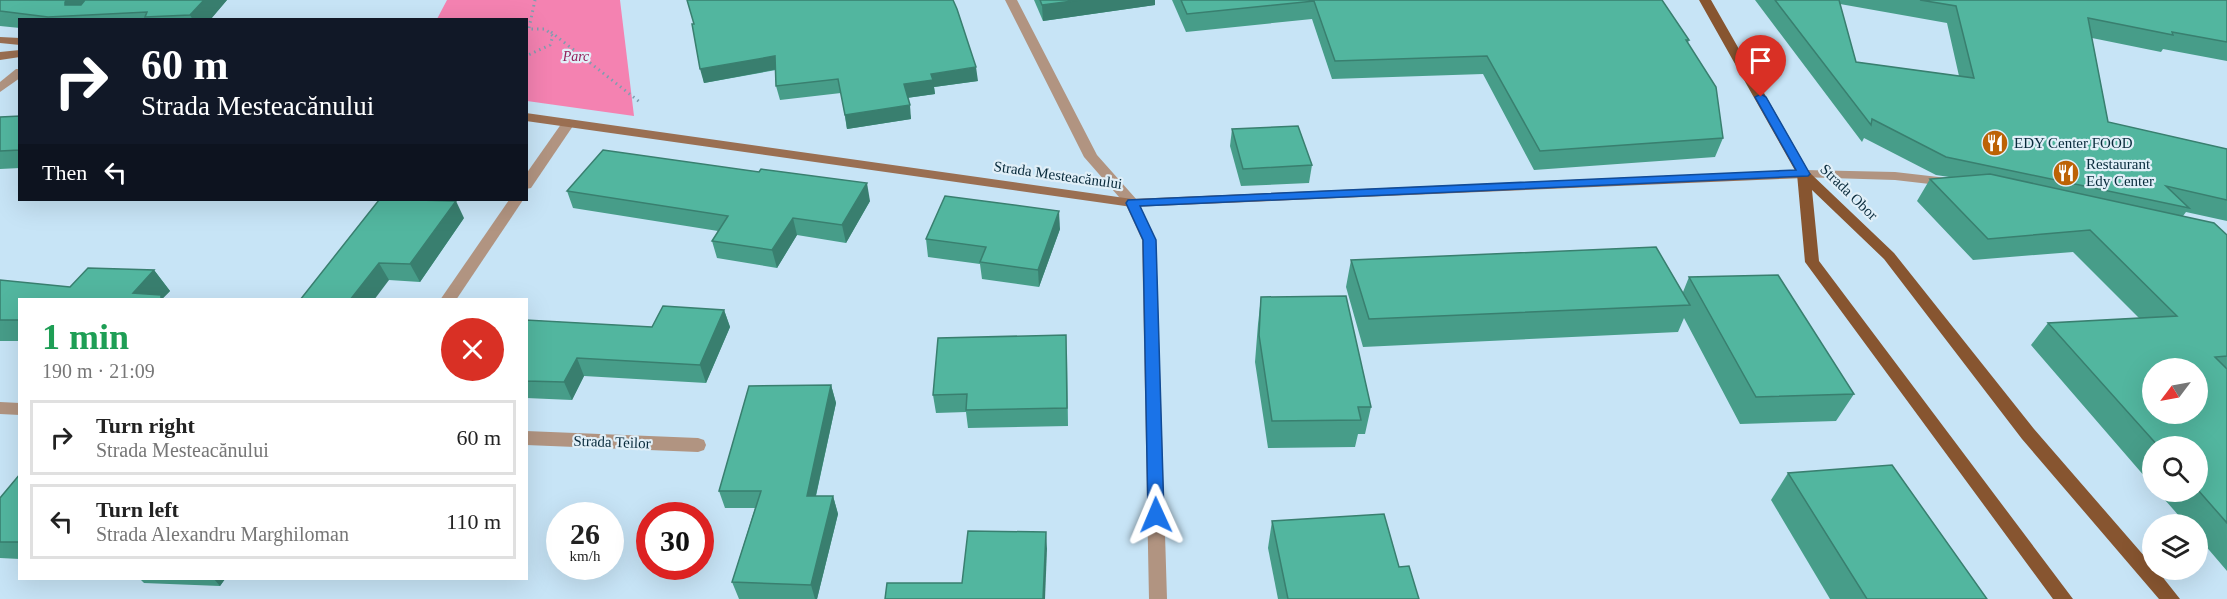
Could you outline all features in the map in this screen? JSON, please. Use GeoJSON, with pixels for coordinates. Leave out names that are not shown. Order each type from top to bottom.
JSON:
{"type":"FeatureCollection","features":[{"type":"Feature","properties":{"kind":"main road"},"geometry":{"type":"LineString","coordinates":[[1706,0],[1804,174]]}},
{"type":"Feature","properties":{"kind":"main road"},"geometry":{"type":"LineString","coordinates":[[0,40],[18,42]]}},
{"type":"Feature","properties":{"kind":"main road"},"geometry":{"type":"LineString","coordinates":[[0,56],[18,52]]}},
{"type":"Feature","properties":{"kind":"main road","name":"Strada Mesteacănului"},"geometry":{"type":"LineString","coordinates":[[528,117],[1132,203],[1804,174]]}},
{"type":"Feature","properties":{"kind":"main road","name":"Strada Obor"},"geometry":{"type":"LineString","coordinates":[[1804,174],[1812,262],[1956,458],[2064,599]]}},
{"type":"Feature","properties":{"kind":"main road","name":"Strada Obor"},"geometry":{"type":"LineString","coordinates":[[1804,174],[1889,256],[2028,434],[2171,599]]}},
{"type":"Feature","properties":{"kind":"street"},"geometry":{"type":"LineString","coordinates":[[1011,0],[1091,157],[1132,203],[1149,240],[1158,599]]}},
{"type":"Feature","properties":{"kind":"street"},"geometry":{"type":"LineString","coordinates":[[0,88],[18,74]]}},
{"type":"Feature","properties":{"kind":"street"},"geometry":{"type":"LineString","coordinates":[[528,182],[568,123]]}},
{"type":"Feature","properties":{"kind":"street"},"geometry":{"type":"LineString","coordinates":[[1804,174],[1895,176],[1957,184]]}},
{"type":"Feature","properties":{"kind":"street"},"geometry":{"type":"LineString","coordinates":[[449,298],[515,201]]}},
{"type":"Feature","properties":{"kind":"street"},"geometry":{"type":"LineString","coordinates":[[0,408],[18,409]]}},
{"type":"Feature","properties":{"kind":"street","name":"Strada Teilor"},"geometry":{"type":"LineString","coordinates":[[528,438],[698,445]]}},
{"type":"Feature","properties":{"kind":"path"},"geometry":{"type":"LineString","coordinates":[[535,0],[528,28],[550,32],[646,107]]}},
{"type":"Feature","properties":{"kind":"path"},"geometry":{"type":"LineString","coordinates":[[528,55],[550,45],[553,36],[550,32]]}},
{"type":"Feature","properties":{"kind":"green space","name":"Parc"},"geometry":{"type":"Polygon","coordinates":[[[447,0],[620,0],[634,116],[528,101],[528,18],[438,18],[447,0]]]}},
{"type":"Feature","properties":{"kind":"building"},"geometry":{"type":"Polygon","coordinates":[[[0,0],[67,0],[65,5],[81,5],[85,0],[204,0],[190,15],[145,17],[147,12],[48,17],[0,11],[0,0]]]}},
{"type":"Feature","properties":{"kind":"building"},"geometry":{"type":"Polygon","coordinates":[[[687,0],[953,0],[976,67],[931,74],[933,80],[904,84],[910,105],[845,115],[838,79],[776,86],[775,56],[700,69],[692,24],[694,24],[687,0]]]}},
{"type":"Feature","properties":{"kind":"building"},"geometry":{"type":"Polygon","coordinates":[[[1040,0],[1080,0],[1042,5],[1040,0]]]}},
{"type":"Feature","properties":{"kind":"building"},"geometry":{"type":"Polygon","coordinates":[[[1181,0],[1662,0],[1689,40],[1686,40],[1716,87],[1723,138],[1540,151],[1487,56],[1335,61],[1314,1],[1187,14],[1181,0]]]}},
{"type":"Feature","properties":{"kind":"building"},"geometry":{"type":"Polygon","coordinates":[[[1775,0],[1839,0],[1856,62],[1974,78],[1956,6],[1920,0],[2227,0],[2227,42],[2172,32],[2173,35],[2088,18],[2108,122],[2227,149],[2227,200],[2166,186],[2189,208],[1946,157],[1872,119],[1871,125],[1775,0]]]}},
{"type":"Feature","properties":{"kind":"building"},"geometry":{"type":"Polygon","coordinates":[[[18,116],[18,150],[0,151],[0,117],[18,116]]]}},
{"type":"Feature","properties":{"kind":"building"},"geometry":{"type":"Polygon","coordinates":[[[1298,126],[1312,165],[1243,169],[1232,129],[1298,126]]]}},
{"type":"Feature","properties":{"kind":"building"},"geometry":{"type":"Polygon","coordinates":[[[603,150],[759,172],[761,169],[867,183],[842,225],[793,218],[772,250],[712,241],[728,216],[567,191],[603,150]]]}},
{"type":"Feature","properties":{"kind":"building"},"geometry":{"type":"Polygon","coordinates":[[[1990,174],[2214,223],[2227,235],[2227,356],[2215,357],[2227,369],[2227,523],[2208,501],[2208,436],[2149,436],[2048,323],[2177,316],[2090,230],[1988,239],[1930,179],[1990,174]]]}},
{"type":"Feature","properties":{"kind":"building"},"geometry":{"type":"Polygon","coordinates":[[[945,196],[1059,211],[1038,270],[980,262],[986,247],[926,239],[945,196]]]}},
{"type":"Feature","properties":{"kind":"building"},"geometry":{"type":"Polygon","coordinates":[[[378,201],[456,201],[410,264],[379,263],[352,298],[302,298],[378,201]]]}},
{"type":"Feature","properties":{"kind":"building"},"geometry":{"type":"Polygon","coordinates":[[[1656,247],[1690,305],[1369,319],[1351,260],[1656,247]]]}},
{"type":"Feature","properties":{"kind":"building"},"geometry":{"type":"Polygon","coordinates":[[[88,268],[154,270],[133,293],[161,295],[161,298],[18,298],[18,320],[0,320],[0,280],[70,287],[88,268]]]}},
{"type":"Feature","properties":{"kind":"building"},"geometry":{"type":"Polygon","coordinates":[[[1778,275],[1854,394],[1756,397],[1689,277],[1778,275]]]}},
{"type":"Feature","properties":{"kind":"building"},"geometry":{"type":"Polygon","coordinates":[[[1346,296],[1371,407],[1358,407],[1361,420],[1272,421],[1259,335],[1261,297],[1346,296]]]}},
{"type":"Feature","properties":{"kind":"building"},"geometry":{"type":"Polygon","coordinates":[[[663,306],[724,310],[700,365],[577,358],[564,382],[528,381],[528,320],[652,327],[663,306]]]}},
{"type":"Feature","properties":{"kind":"building"},"geometry":{"type":"Polygon","coordinates":[[[1066,335],[1067,408],[966,410],[967,394],[933,395],[938,338],[1066,335]]]}},
{"type":"Feature","properties":{"kind":"building"},"geometry":{"type":"Polygon","coordinates":[[[831,385],[807,496],[833,496],[811,585],[732,582],[761,491],[719,491],[749,386],[831,385]]]}},
{"type":"Feature","properties":{"kind":"building"},"geometry":{"type":"Polygon","coordinates":[[[1892,465],[1987,599],[1867,599],[1788,473],[1892,465]]]}},
{"type":"Feature","properties":{"kind":"building"},"geometry":{"type":"Polygon","coordinates":[[[18,476],[18,542],[0,542],[0,498],[18,476]]]}},
{"type":"Feature","properties":{"kind":"building"},"geometry":{"type":"Polygon","coordinates":[[[1384,514],[1399,567],[1409,566],[1419,599],[1288,599],[1272,521],[1384,514]]]}},
{"type":"Feature","properties":{"kind":"building"},"geometry":{"type":"Polygon","coordinates":[[[968,531],[1046,532],[1043,599],[885,599],[887,583],[962,583],[968,531]]]}},
{"type":"Feature","properties":{"kind":"place","name":"EDY Center FOOD"},"geometry":{"type":"Point","coordinates":[1995,143]}},
{"type":"Feature","properties":{"kind":"place","name":"Restaurant Edy Center"},"geometry":{"type":"Point","coordinates":[2066,173]}},
{"type":"Feature","properties":{"kind":"route"},"geometry":{"type":"LineString","coordinates":[[1156,515],[1149,240],[1132,203],[1804,174],[1761,97]]}}]}
